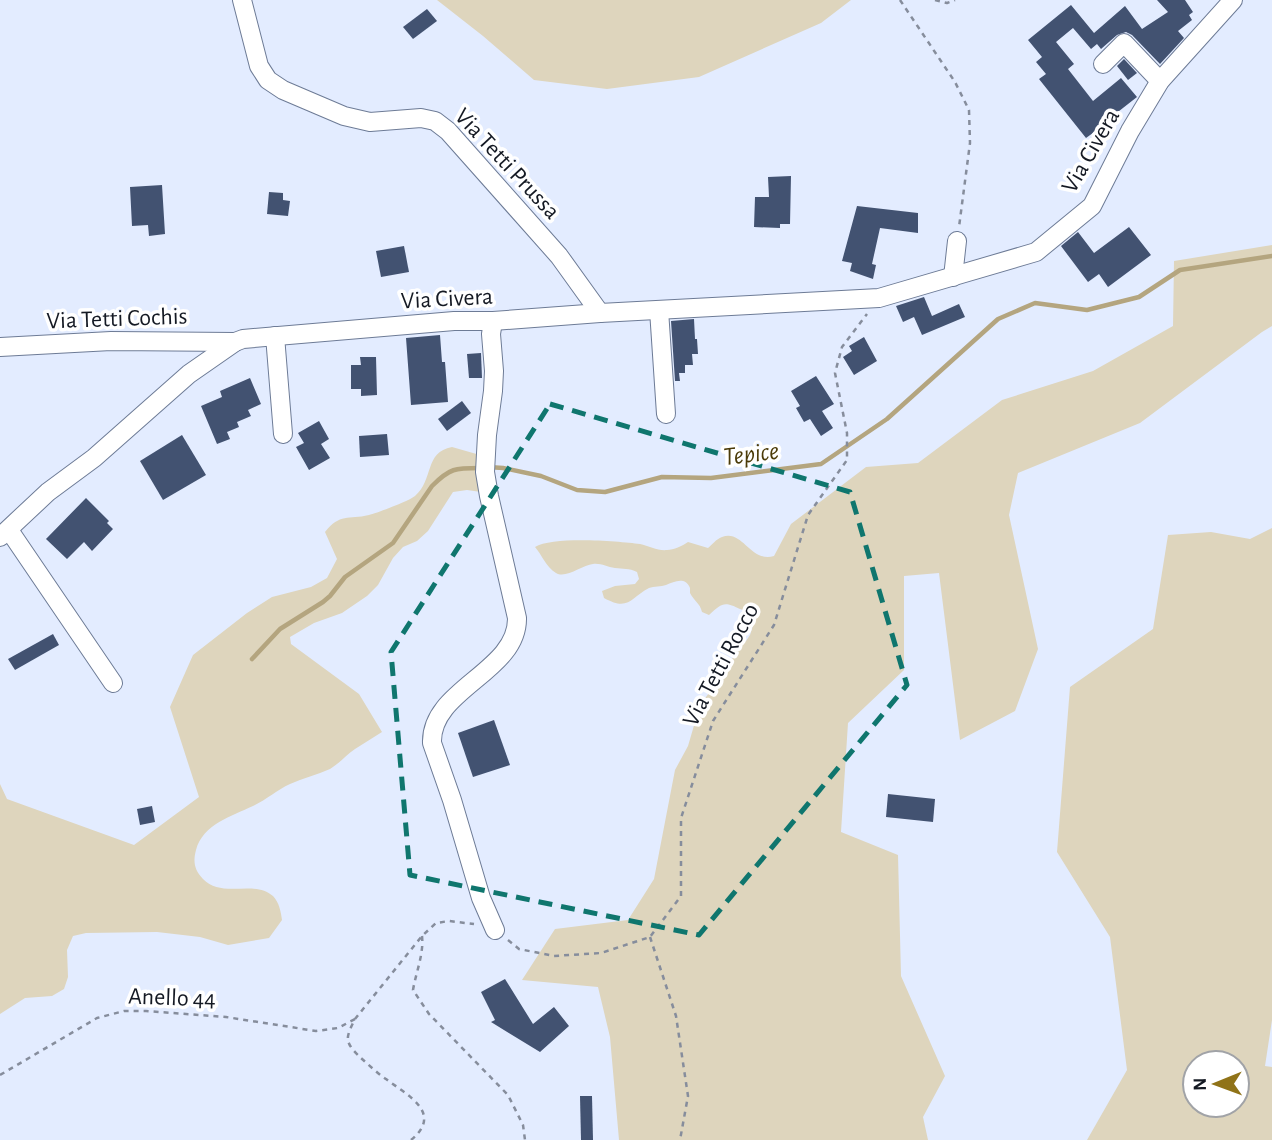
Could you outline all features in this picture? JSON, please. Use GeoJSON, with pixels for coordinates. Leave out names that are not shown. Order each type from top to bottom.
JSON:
{"type":"FeatureCollection","features":[{"type":"Feature","properties":{"kind":"street","name":"Via Tetti Prussa"},"geometry":{"type":"LineString","coordinates":[[242,0],[259,66],[268,80],[283,90],[345,116],[370,122],[421,118],[435,121],[448,131],[559,256],[600,313]]}},
{"type":"Feature","properties":{"kind":"street","name":"Via Civera"},"geometry":{"type":"LineString","coordinates":[[113,682],[4,533],[48,492],[94,458],[189,374],[235,342],[243,339],[454,321],[879,299],[1036,252],[1091,206],[1130,131],[1160,81],[1233,0]]}},
{"type":"Feature","properties":{"kind":"street"},"geometry":{"type":"LineString","coordinates":[[1103,64],[1124,43],[1160,81]]}},
{"type":"Feature","properties":{"kind":"street"},"geometry":{"type":"LineString","coordinates":[[953,276],[957,241]]}},
{"type":"Feature","properties":{"kind":"street"},"geometry":{"type":"LineString","coordinates":[[659,310],[666,414]]}},
{"type":"Feature","properties":{"kind":"street"},"geometry":{"type":"LineString","coordinates":[[494,321],[491,334],[493,391],[486,435],[485,468],[517,625],[508,649],[448,704],[435,723],[432,743],[481,898],[495,930]]}},
{"type":"Feature","properties":{"kind":"street"},"geometry":{"type":"LineString","coordinates":[[275,336],[283,434]]}},
{"type":"Feature","properties":{"kind":"street","name":"Via Tetti Cochis"},"geometry":{"type":"LineString","coordinates":[[0,348],[111,341],[235,342]]}},
{"type":"Feature","properties":{"kind":"path"},"geometry":{"type":"LineString","coordinates":[[900,0],[955,82],[969,110],[970,143],[957,241]]}},
{"type":"Feature","properties":{"kind":"path"},"geometry":{"type":"LineString","coordinates":[[935,0],[947,3],[955,0]]}},
{"type":"Feature","properties":{"kind":"path","name":"Via Tetti Rocco"},"geometry":{"type":"LineString","coordinates":[[650,937],[681,896],[681,818],[713,721],[774,625],[808,515],[847,460],[847,433],[835,373],[842,347],[879,299]]}},
{"type":"Feature","properties":{"kind":"path"},"geometry":{"type":"LineString","coordinates":[[411,1140],[424,1124],[424,1114],[418,1103],[353,1051],[348,1043],[348,1036],[355,1019],[422,936],[436,923],[449,921],[468,922],[495,930],[519,949],[554,956],[601,953],[650,937],[676,1016],[688,1096],[680,1140]]}},
{"type":"Feature","properties":{"kind":"path"},"geometry":{"type":"LineString","coordinates":[[422,936],[423,948],[413,990],[429,1014],[508,1095],[523,1125],[525,1140]]}},
{"type":"Feature","properties":{"kind":"path","name":"Anello 44"},"geometry":{"type":"LineString","coordinates":[[0,1075],[97,1018],[124,1011],[226,1017],[316,1031],[338,1028],[355,1019]]}},
{"type":"Feature","properties":{"kind":"highlighted area"},"geometry":{"type":"Polygon","coordinates":[[[550,404],[850,492],[907,685],[699,935],[410,875],[391,652],[550,404]]]}},
{"type":"Feature","properties":{"kind":"shaded area"},"geometry":{"type":"Polygon","coordinates":[[[437,0],[851,0],[821,23],[699,77],[607,89],[534,80],[437,0]]]}},
{"type":"Feature","properties":{"kind":"shaded area"},"geometry":{"type":"Polygon","coordinates":[[[1272,245],[1272,326],[1140,423],[1018,473],[1009,515],[1038,649],[1015,711],[960,740],[939,573],[904,576],[904,670],[848,723],[841,832],[898,855],[901,976],[945,1076],[923,1117],[928,1140],[619,1140],[610,1037],[598,987],[522,980],[555,929],[628,920],[654,879],[675,770],[688,746],[700,705],[716,680],[730,665],[735,651],[750,635],[756,616],[727,604],[709,615],[702,612],[690,593],[688,584],[682,581],[649,588],[629,602],[612,602],[604,598],[602,591],[615,586],[635,584],[639,579],[637,572],[596,564],[560,574],[549,568],[535,547],[555,541],[586,540],[640,544],[664,550],[675,549],[688,542],[708,548],[720,538],[729,536],[741,541],[759,555],[774,556],[791,524],[866,467],[918,463],[1002,400],[1093,371],[1173,326],[1174,261],[1272,245]]]}},
{"type":"Feature","properties":{"kind":"shaded area"},"geometry":{"type":"Polygon","coordinates":[[[452,447],[480,455],[481,492],[453,492],[428,531],[417,541],[403,547],[393,558],[378,585],[367,596],[342,613],[314,623],[290,637],[291,644],[359,694],[382,732],[330,769],[290,784],[258,804],[219,822],[205,834],[196,850],[196,869],[211,885],[228,889],[257,889],[275,898],[282,920],[269,938],[228,945],[200,937],[157,932],[86,933],[73,936],[67,950],[68,977],[64,989],[52,996],[25,998],[0,1014],[0,784],[7,799],[134,845],[199,797],[170,707],[193,655],[272,597],[311,587],[327,578],[337,559],[325,532],[330,526],[345,518],[379,512],[415,496],[425,482],[433,460],[443,450],[452,447]]]}},
{"type":"Feature","properties":{"kind":"shaded area"},"geometry":{"type":"Polygon","coordinates":[[[1272,528],[1272,1020],[1265,1066],[1272,1067],[1272,1140],[1087,1140],[1127,1070],[1110,937],[1057,852],[1070,687],[1153,629],[1168,535],[1211,532],[1250,539],[1272,528]]]}},
{"type":"Feature","properties":{"kind":"building"},"geometry":{"type":"Polygon","coordinates":[[[1157,0],[1185,0],[1193,12],[1189,15],[1192,20],[1178,31],[1184,38],[1160,64],[1126,32],[1117,35],[1101,49],[1097,44],[1091,49],[1073,28],[1056,42],[1074,64],[1068,69],[1093,101],[1121,78],[1137,97],[1114,115],[1116,118],[1099,132],[1097,130],[1086,138],[1039,79],[1046,74],[1036,62],[1042,57],[1028,40],[1071,5],[1094,33],[1125,6],[1142,29],[1168,12],[1157,0]]]}},
{"type":"Feature","properties":{"kind":"building"},"geometry":{"type":"Polygon","coordinates":[[[427,9],[437,21],[413,39],[403,27],[427,9]]]}},
{"type":"Feature","properties":{"kind":"building"},"geometry":{"type":"Polygon","coordinates":[[[1124,59],[1137,73],[1128,80],[1117,66],[1124,59]]]}},
{"type":"Feature","properties":{"kind":"building"},"geometry":{"type":"Polygon","coordinates":[[[791,176],[790,224],[780,224],[780,228],[754,227],[755,197],[769,197],[768,177],[791,176]]]}},
{"type":"Feature","properties":{"kind":"building"},"geometry":{"type":"Polygon","coordinates":[[[162,185],[165,234],[149,236],[148,225],[132,226],[130,187],[162,185]]]}},
{"type":"Feature","properties":{"kind":"building"},"geometry":{"type":"Polygon","coordinates":[[[269,192],[283,193],[283,200],[290,201],[288,216],[267,214],[269,192]]]}},
{"type":"Feature","properties":{"kind":"building"},"geometry":{"type":"Polygon","coordinates":[[[857,206],[918,213],[918,233],[880,228],[872,264],[876,265],[873,279],[850,271],[852,263],[842,261],[857,206]]]}},
{"type":"Feature","properties":{"kind":"building"},"geometry":{"type":"Polygon","coordinates":[[[1129,227],[1151,255],[1108,287],[1099,274],[1088,282],[1061,246],[1078,232],[1094,253],[1129,227]]]}},
{"type":"Feature","properties":{"kind":"building"},"geometry":{"type":"Polygon","coordinates":[[[404,246],[409,272],[381,277],[376,251],[404,246]]]}},
{"type":"Feature","properties":{"kind":"building"},"geometry":{"type":"Polygon","coordinates":[[[924,297],[932,316],[959,304],[965,317],[922,335],[914,317],[903,322],[896,306],[924,297]]]}},
{"type":"Feature","properties":{"kind":"building"},"geometry":{"type":"Polygon","coordinates":[[[694,319],[698,354],[692,354],[693,365],[685,365],[685,373],[679,373],[680,381],[675,381],[671,321],[694,319]]]}},
{"type":"Feature","properties":{"kind":"building"},"geometry":{"type":"Polygon","coordinates":[[[440,335],[448,402],[411,405],[406,338],[440,335]]]}},
{"type":"Feature","properties":{"kind":"building"},"geometry":{"type":"Polygon","coordinates":[[[864,337],[877,361],[854,375],[843,357],[852,351],[849,346],[864,337]]]}},
{"type":"Feature","properties":{"kind":"building"},"geometry":{"type":"Polygon","coordinates":[[[481,353],[482,378],[469,378],[467,354],[481,353]]]}},
{"type":"Feature","properties":{"kind":"building"},"geometry":{"type":"Polygon","coordinates":[[[360,357],[376,357],[377,395],[361,396],[361,389],[351,389],[351,365],[361,365],[360,357]]]}},
{"type":"Feature","properties":{"kind":"building"},"geometry":{"type":"Polygon","coordinates":[[[816,376],[834,404],[822,411],[833,428],[821,436],[810,419],[804,422],[796,408],[800,406],[791,391],[816,376]]]}},
{"type":"Feature","properties":{"kind":"building"},"geometry":{"type":"Polygon","coordinates":[[[250,378],[261,404],[248,410],[251,416],[237,422],[239,427],[227,432],[230,439],[217,444],[201,406],[222,397],[220,391],[250,378]]]}},
{"type":"Feature","properties":{"kind":"building"},"geometry":{"type":"Polygon","coordinates":[[[462,401],[471,413],[447,431],[438,419],[462,401]]]}},
{"type":"Feature","properties":{"kind":"building"},"geometry":{"type":"Polygon","coordinates":[[[319,421],[329,439],[321,444],[330,458],[309,470],[296,447],[304,443],[298,433],[319,421]]]}},
{"type":"Feature","properties":{"kind":"building"},"geometry":{"type":"Polygon","coordinates":[[[387,434],[389,455],[360,457],[359,436],[387,434]]]}},
{"type":"Feature","properties":{"kind":"building"},"geometry":{"type":"Polygon","coordinates":[[[182,435],[206,475],[163,500],[140,461],[182,435]]]}},
{"type":"Feature","properties":{"kind":"building"},"geometry":{"type":"Polygon","coordinates":[[[86,498],[109,521],[107,523],[113,529],[92,551],[84,542],[67,559],[46,539],[86,498]]]}},
{"type":"Feature","properties":{"kind":"building"},"geometry":{"type":"Polygon","coordinates":[[[53,634],[59,645],[15,670],[8,659],[53,634]]]}},
{"type":"Feature","properties":{"kind":"building"},"geometry":{"type":"Polygon","coordinates":[[[494,720],[510,765],[473,777],[458,733],[494,720]]]}},
{"type":"Feature","properties":{"kind":"building"},"geometry":{"type":"Polygon","coordinates":[[[888,794],[935,799],[933,822],[886,817],[888,794]]]}},
{"type":"Feature","properties":{"kind":"building"},"geometry":{"type":"Polygon","coordinates":[[[152,806],[155,822],[140,825],[137,809],[152,806]]]}},
{"type":"Feature","properties":{"kind":"building"},"geometry":{"type":"Polygon","coordinates":[[[505,979],[533,1024],[554,1007],[569,1026],[540,1052],[491,1022],[495,1020],[481,992],[505,979]]]}},
{"type":"Feature","properties":{"kind":"building"},"geometry":{"type":"Polygon","coordinates":[[[580,1096],[592,1096],[593,1140],[581,1140],[580,1096]]]}},
{"type":"Feature","properties":{"kind":"waterway","name":"Tepice"},"geometry":{"type":"LineString","coordinates":[[488,467],[541,476],[577,490],[605,492],[662,477],[711,478],[821,464],[887,419],[998,319],[1035,303],[1087,310],[1139,297],[1180,270],[1272,256]]}},
{"type":"Feature","properties":{"kind":"waterway","name":"Tepice"},"geometry":{"type":"LineString","coordinates":[[252,659],[280,629],[323,602],[345,577],[393,543],[438,480],[453,470],[480,468]]}}]}
